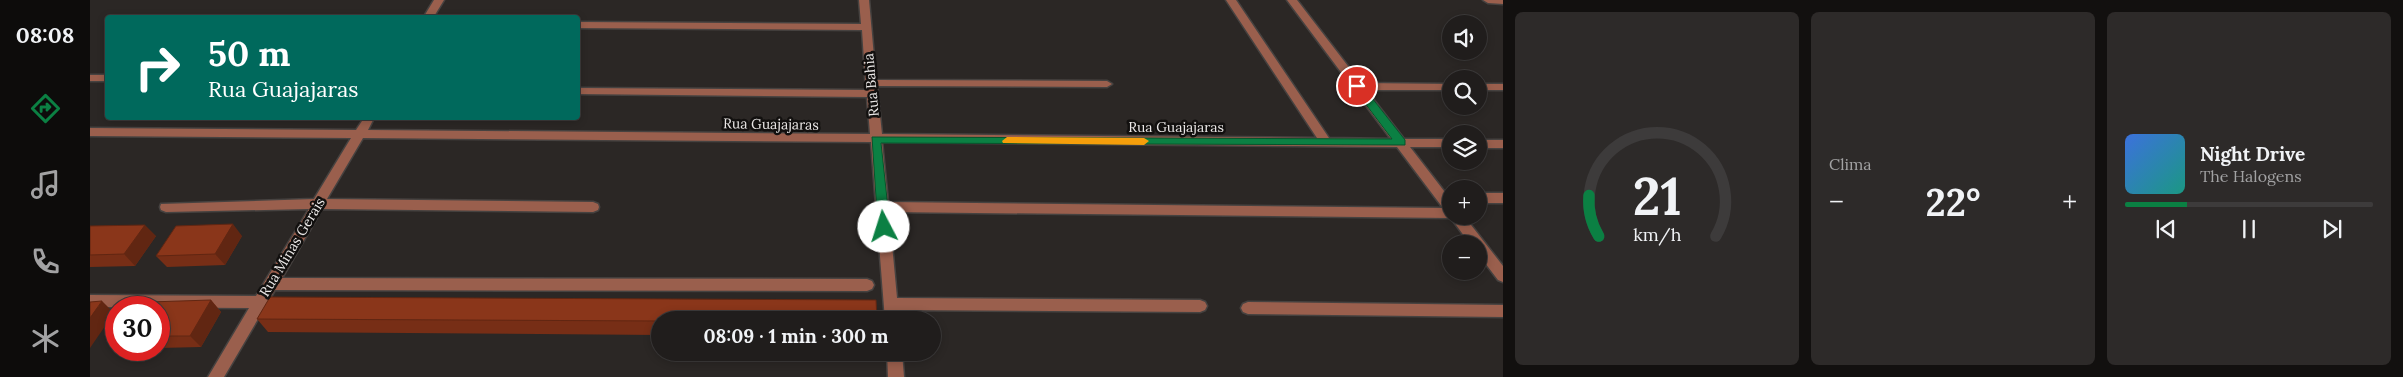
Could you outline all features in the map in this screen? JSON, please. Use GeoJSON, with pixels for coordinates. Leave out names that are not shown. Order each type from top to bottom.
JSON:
{"type":"FeatureCollection","features":[{"type":"Feature","properties":{"kind":"street"},"geometry":{"type":"LineString","coordinates":[[430,15],[439,0]]}},
{"type":"Feature","properties":{"kind":"street","name":"Rua Bahia"},"geometry":{"type":"LineString","coordinates":[[864,0],[891,311]]}},
{"type":"Feature","properties":{"kind":"street"},"geometry":{"type":"LineString","coordinates":[[1231,0],[1326,142]]}},
{"type":"Feature","properties":{"kind":"street"},"geometry":{"type":"LineString","coordinates":[[1292,0],[1401,143],[1442,192]]}},
{"type":"Feature","properties":{"kind":"street"},"geometry":{"type":"LineString","coordinates":[[1488,0],[1503,1]]}},
{"type":"Feature","properties":{"kind":"street"},"geometry":{"type":"LineString","coordinates":[[580,25],[866,28]]}},
{"type":"Feature","properties":{"kind":"street"},"geometry":{"type":"LineString","coordinates":[[90,78],[105,78]]}},
{"type":"Feature","properties":{"kind":"street"},"geometry":{"type":"LineString","coordinates":[[580,91],[1107,84]]}},
{"type":"Feature","properties":{"kind":"street"},"geometry":{"type":"LineString","coordinates":[[1357,86],[1442,87]]}},
{"type":"Feature","properties":{"kind":"street"},"geometry":{"type":"LineString","coordinates":[[1487,87],[1503,87]]}},
{"type":"Feature","properties":{"kind":"street","name":"Rua Minas Gerais"},"geometry":{"type":"LineString","coordinates":[[216,377],[368,120]]}},
{"type":"Feature","properties":{"kind":"street","name":"Rua Guajajaras"},"geometry":{"type":"LineString","coordinates":[[90,132],[876,140],[1442,143]]}},
{"type":"Feature","properties":{"kind":"street"},"geometry":{"type":"LineString","coordinates":[[1487,144],[1503,144]]}},
{"type":"Feature","properties":{"kind":"street"},"geometry":{"type":"LineString","coordinates":[[1487,198],[1503,198]]}},
{"type":"Feature","properties":{"kind":"street"},"geometry":{"type":"LineString","coordinates":[[166,207],[318,204],[593,207]]}},
{"type":"Feature","properties":{"kind":"street"},"geometry":{"type":"LineString","coordinates":[[882,207],[1442,213]]}},
{"type":"Feature","properties":{"kind":"street"},"geometry":{"type":"LineString","coordinates":[[1487,256],[1503,276]]}},
{"type":"Feature","properties":{"kind":"street"},"geometry":{"type":"LineString","coordinates":[[271,284],[867,285]]}},
{"type":"Feature","properties":{"kind":"street"},"geometry":{"type":"LineString","coordinates":[[90,300],[260,302]]}},
{"type":"Feature","properties":{"kind":"street"},"geometry":{"type":"LineString","coordinates":[[891,304],[1200,306]]}},
{"type":"Feature","properties":{"kind":"street"},"geometry":{"type":"LineString","coordinates":[[1248,308],[1503,311]]}},
{"type":"Feature","properties":{"kind":"street"},"geometry":{"type":"LineString","coordinates":[[895,361],[896,377]]}},
{"type":"Feature","properties":{"kind":"building"},"geometry":{"type":"Polygon","coordinates":[[[233,224],[215,254],[156,256],[176,226],[233,224]]]}},
{"type":"Feature","properties":{"kind":"building"},"geometry":{"type":"Polygon","coordinates":[[[145,225],[124,254],[90,255],[90,226],[145,225]]]}},
{"type":"Feature","properties":{"kind":"building"},"geometry":{"type":"Polygon","coordinates":[[[270,297],[876,300],[877,311],[651,311],[651,321],[257,319],[270,297]]]}},
{"type":"Feature","properties":{"kind":"building"},"geometry":{"type":"Polygon","coordinates":[[[211,300],[190,336],[170,336],[170,301],[211,300]]]}},
{"type":"Feature","properties":{"kind":"building"},"geometry":{"type":"Polygon","coordinates":[[[102,301],[90,318],[90,302],[102,301]]]}},
{"type":"Feature","properties":{"kind":"slow traffic"},"geometry":{"type":"LineString","coordinates":[[1007,141],[1144,141]]}},
{"type":"Feature","properties":{"kind":"route"},"geometry":{"type":"LineString","coordinates":[[884,227],[876,140],[1401,143],[1357,86]]}}]}
